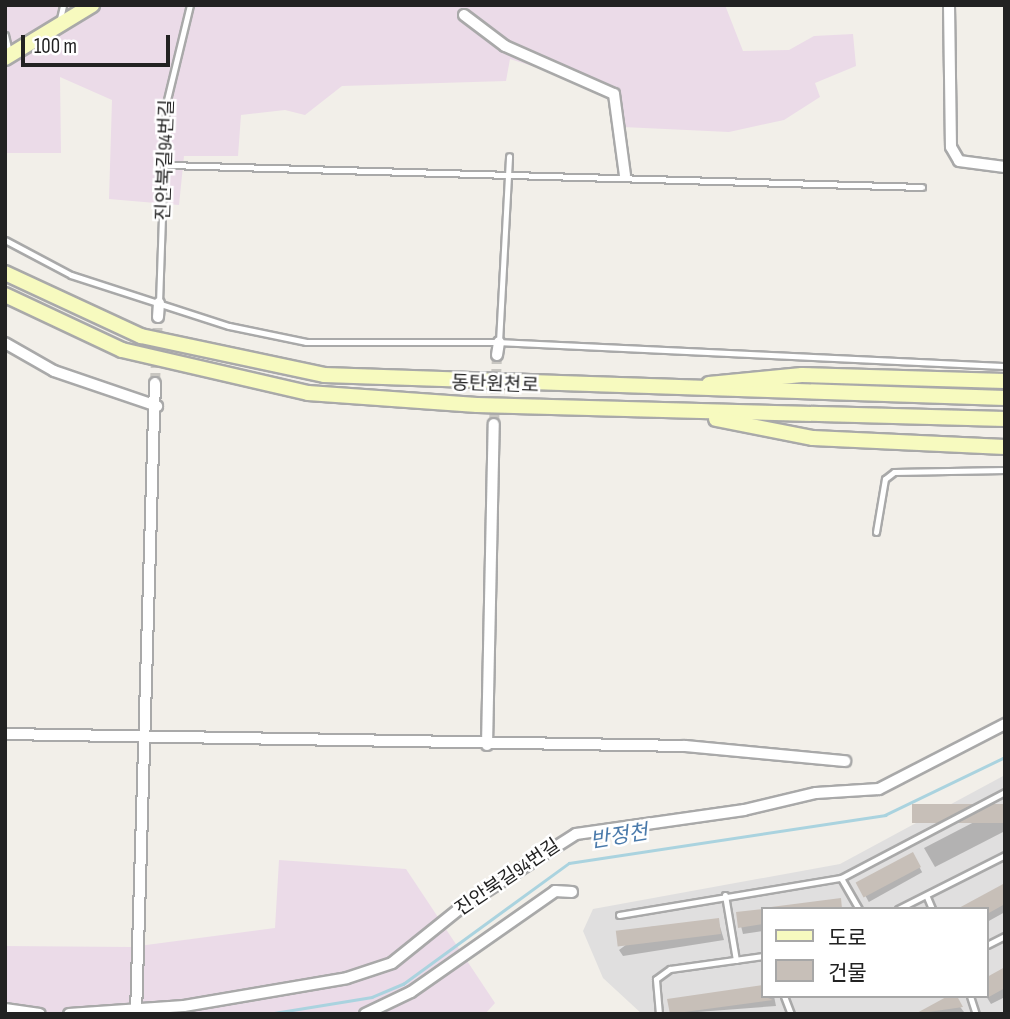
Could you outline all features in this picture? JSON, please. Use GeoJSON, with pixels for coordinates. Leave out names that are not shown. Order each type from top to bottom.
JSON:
{"type":"FeatureCollection","features":[{"type":"Feature","properties":{"kind":"main road"},"geometry":{"type":"LineString","coordinates":[[8,57],[92,5]]}},
{"type":"Feature","properties":{"kind":"main road","name":"동탄원천로"},"geometry":{"type":"LineString","coordinates":[[5,273],[104,323],[269,368],[404,382],[1005,398]]}},
{"type":"Feature","properties":{"kind":"main road","name":"동탄원천로"},"geometry":{"type":"LineString","coordinates":[[5,295],[122,350],[261,386],[384,401],[1005,419]]}},
{"type":"Feature","properties":{"kind":"main road"},"geometry":{"type":"LineString","coordinates":[[659,390],[802,375],[1005,381]]}},
{"type":"Feature","properties":{"kind":"main road"},"geometry":{"type":"LineString","coordinates":[[659,410],[813,438],[1005,447]]}},
{"type":"Feature","properties":{"kind":"street"},"geometry":{"type":"LineString","coordinates":[[949,5],[951,147],[958,161],[1005,167]]}},
{"type":"Feature","properties":{"kind":"street"},"geometry":{"type":"LineString","coordinates":[[464,15],[505,46],[614,94],[625,175]]}},
{"type":"Feature","properties":{"kind":"street","name":"진안북길94번길"},"geometry":{"type":"LineString","coordinates":[[158,317],[159,303]]}},
{"type":"Feature","properties":{"kind":"street"},"geometry":{"type":"LineString","coordinates":[[497,355],[499,342]]}},
{"type":"Feature","properties":{"kind":"street"},"geometry":{"type":"LineString","coordinates":[[5,343],[54,371],[156,406]]}},
{"type":"Feature","properties":{"kind":"street"},"geometry":{"type":"LineString","coordinates":[[136,1011],[148,736],[155,383]]}},
{"type":"Feature","properties":{"kind":"street"},"geometry":{"type":"LineString","coordinates":[[487,745],[494,424]]}},
{"type":"Feature","properties":{"kind":"street","name":"진안북길94번길"},"geometry":{"type":"LineString","coordinates":[[69,1014],[184,1006],[347,978],[392,963],[463,906],[576,834],[744,810],[816,793],[879,789],[1005,724]]}},
{"type":"Feature","properties":{"kind":"street"},"geometry":{"type":"LineString","coordinates":[[5,734],[685,747],[845,761]]}},
{"type":"Feature","properties":{"kind":"street"},"geometry":{"type":"LineString","coordinates":[[365,1014],[411,992],[555,891],[572,892]]}},
{"type":"Feature","properties":{"kind":"street"},"geometry":{"type":"LineString","coordinates":[[5,1009],[40,1014]]}},
{"type":"Feature","properties":{"kind":"lane"},"geometry":{"type":"LineString","coordinates":[[58,26],[63,5]]}},
{"type":"Feature","properties":{"kind":"lane","name":"진안북길94번길"},"geometry":{"type":"LineString","coordinates":[[159,303],[169,165],[166,104],[190,5]]}},
{"type":"Feature","properties":{"kind":"lane"},"geometry":{"type":"LineString","coordinates":[[5,35],[8,57]]}},
{"type":"Feature","properties":{"kind":"lane"},"geometry":{"type":"LineString","coordinates":[[499,342],[509,156]]}},
{"type":"Feature","properties":{"kind":"lane"},"geometry":{"type":"LineString","coordinates":[[169,165],[625,175],[922,187]]}},
{"type":"Feature","properties":{"kind":"lane"},"geometry":{"type":"LineString","coordinates":[[5,240],[71,275],[159,303],[306,342],[499,342],[1005,366]]}},
{"type":"Feature","properties":{"kind":"lane"},"geometry":{"type":"LineString","coordinates":[[876,532],[885,479],[894,472],[1005,470]]}},
{"type":"Feature","properties":{"kind":"lane"},"geometry":{"type":"LineString","coordinates":[[619,915],[841,877],[1005,792]]}},
{"type":"Feature","properties":{"kind":"lane"},"geometry":{"type":"LineString","coordinates":[[903,907],[1005,855]]}},
{"type":"Feature","properties":{"kind":"lane"},"geometry":{"type":"LineString","coordinates":[[841,877],[858,907]]}},
{"type":"Feature","properties":{"kind":"lane"},"geometry":{"type":"LineString","coordinates":[[725,895],[736,960]]}},
{"type":"Feature","properties":{"kind":"lane"},"geometry":{"type":"LineString","coordinates":[[927,897],[931,907]]}},
{"type":"Feature","properties":{"kind":"lane"},"geometry":{"type":"LineString","coordinates":[[989,944],[1005,936]]}},
{"type":"Feature","properties":{"kind":"lane"},"geometry":{"type":"LineString","coordinates":[[659,1014],[656,979],[670,969],[762,956]]}},
{"type":"Feature","properties":{"kind":"shaded area"},"geometry":{"type":"Polygon","coordinates":[[[5,5],[725,5],[743,51],[789,50],[814,36],[853,34],[856,66],[815,83],[820,97],[784,120],[729,132],[623,127],[611,91],[510,59],[506,81],[342,86],[305,115],[285,110],[241,115],[238,156],[184,156],[179,205],[109,199],[112,100],[60,77],[61,153],[5,153],[5,5]]]}},
{"type":"Feature","properties":{"kind":"shaded area"},"geometry":{"type":"Polygon","coordinates":[[[1005,775],[1005,1014],[642,1014],[603,978],[583,931],[593,909],[840,864],[1005,775]]]}},
{"type":"Feature","properties":{"kind":"shaded area"},"geometry":{"type":"Polygon","coordinates":[[[279,860],[406,869],[495,1003],[485,1014],[5,1014],[5,946],[131,947],[275,928],[279,860]]]}},
{"type":"Feature","properties":{"kind":"building"},"geometry":{"type":"Polygon","coordinates":[[[912,804],[1005,804],[1005,823],[912,823],[912,804]]]}},
{"type":"Feature","properties":{"kind":"building"},"geometry":{"type":"Polygon","coordinates":[[[913,852],[921,867],[864,898],[856,883],[913,852]]]}},
{"type":"Feature","properties":{"kind":"building"},"geometry":{"type":"Polygon","coordinates":[[[1005,883],[1005,904],[989,913],[989,907],[961,907],[1005,883]]]}},
{"type":"Feature","properties":{"kind":"building"},"geometry":{"type":"Polygon","coordinates":[[[841,898],[842,907],[771,907],[841,898]]]}},
{"type":"Feature","properties":{"kind":"building"},"geometry":{"type":"Polygon","coordinates":[[[762,909],[762,924],[738,928],[736,912],[762,909]]]}},
{"type":"Feature","properties":{"kind":"building"},"geometry":{"type":"Polygon","coordinates":[[[719,918],[721,934],[618,947],[616,931],[719,918]]]}},
{"type":"Feature","properties":{"kind":"building"},"geometry":{"type":"Polygon","coordinates":[[[1005,967],[1005,988],[989,997],[989,976],[1005,967]]]}},
{"type":"Feature","properties":{"kind":"building"},"geometry":{"type":"Polygon","coordinates":[[[762,985],[762,998],[773,1000],[670,1014],[667,999],[762,985]]]}},
{"type":"Feature","properties":{"kind":"building"},"geometry":{"type":"Polygon","coordinates":[[[944,998],[958,998],[963,1007],[915,1014],[944,998]]]}},
{"type":"Feature","properties":{"kind":"waterway","name":"반정천"},"geometry":{"type":"LineString","coordinates":[[268,1014],[372,997],[403,984],[569,863],[885,815],[1005,757]]}},
{"type":"Feature","properties":{"kind":"tunnel"},"geometry":{"type":"LineString","coordinates":[[155,383],[158,317]]}},
{"type":"Feature","properties":{"kind":"tunnel"},"geometry":{"type":"LineString","coordinates":[[494,424],[497,355]]}}]}
